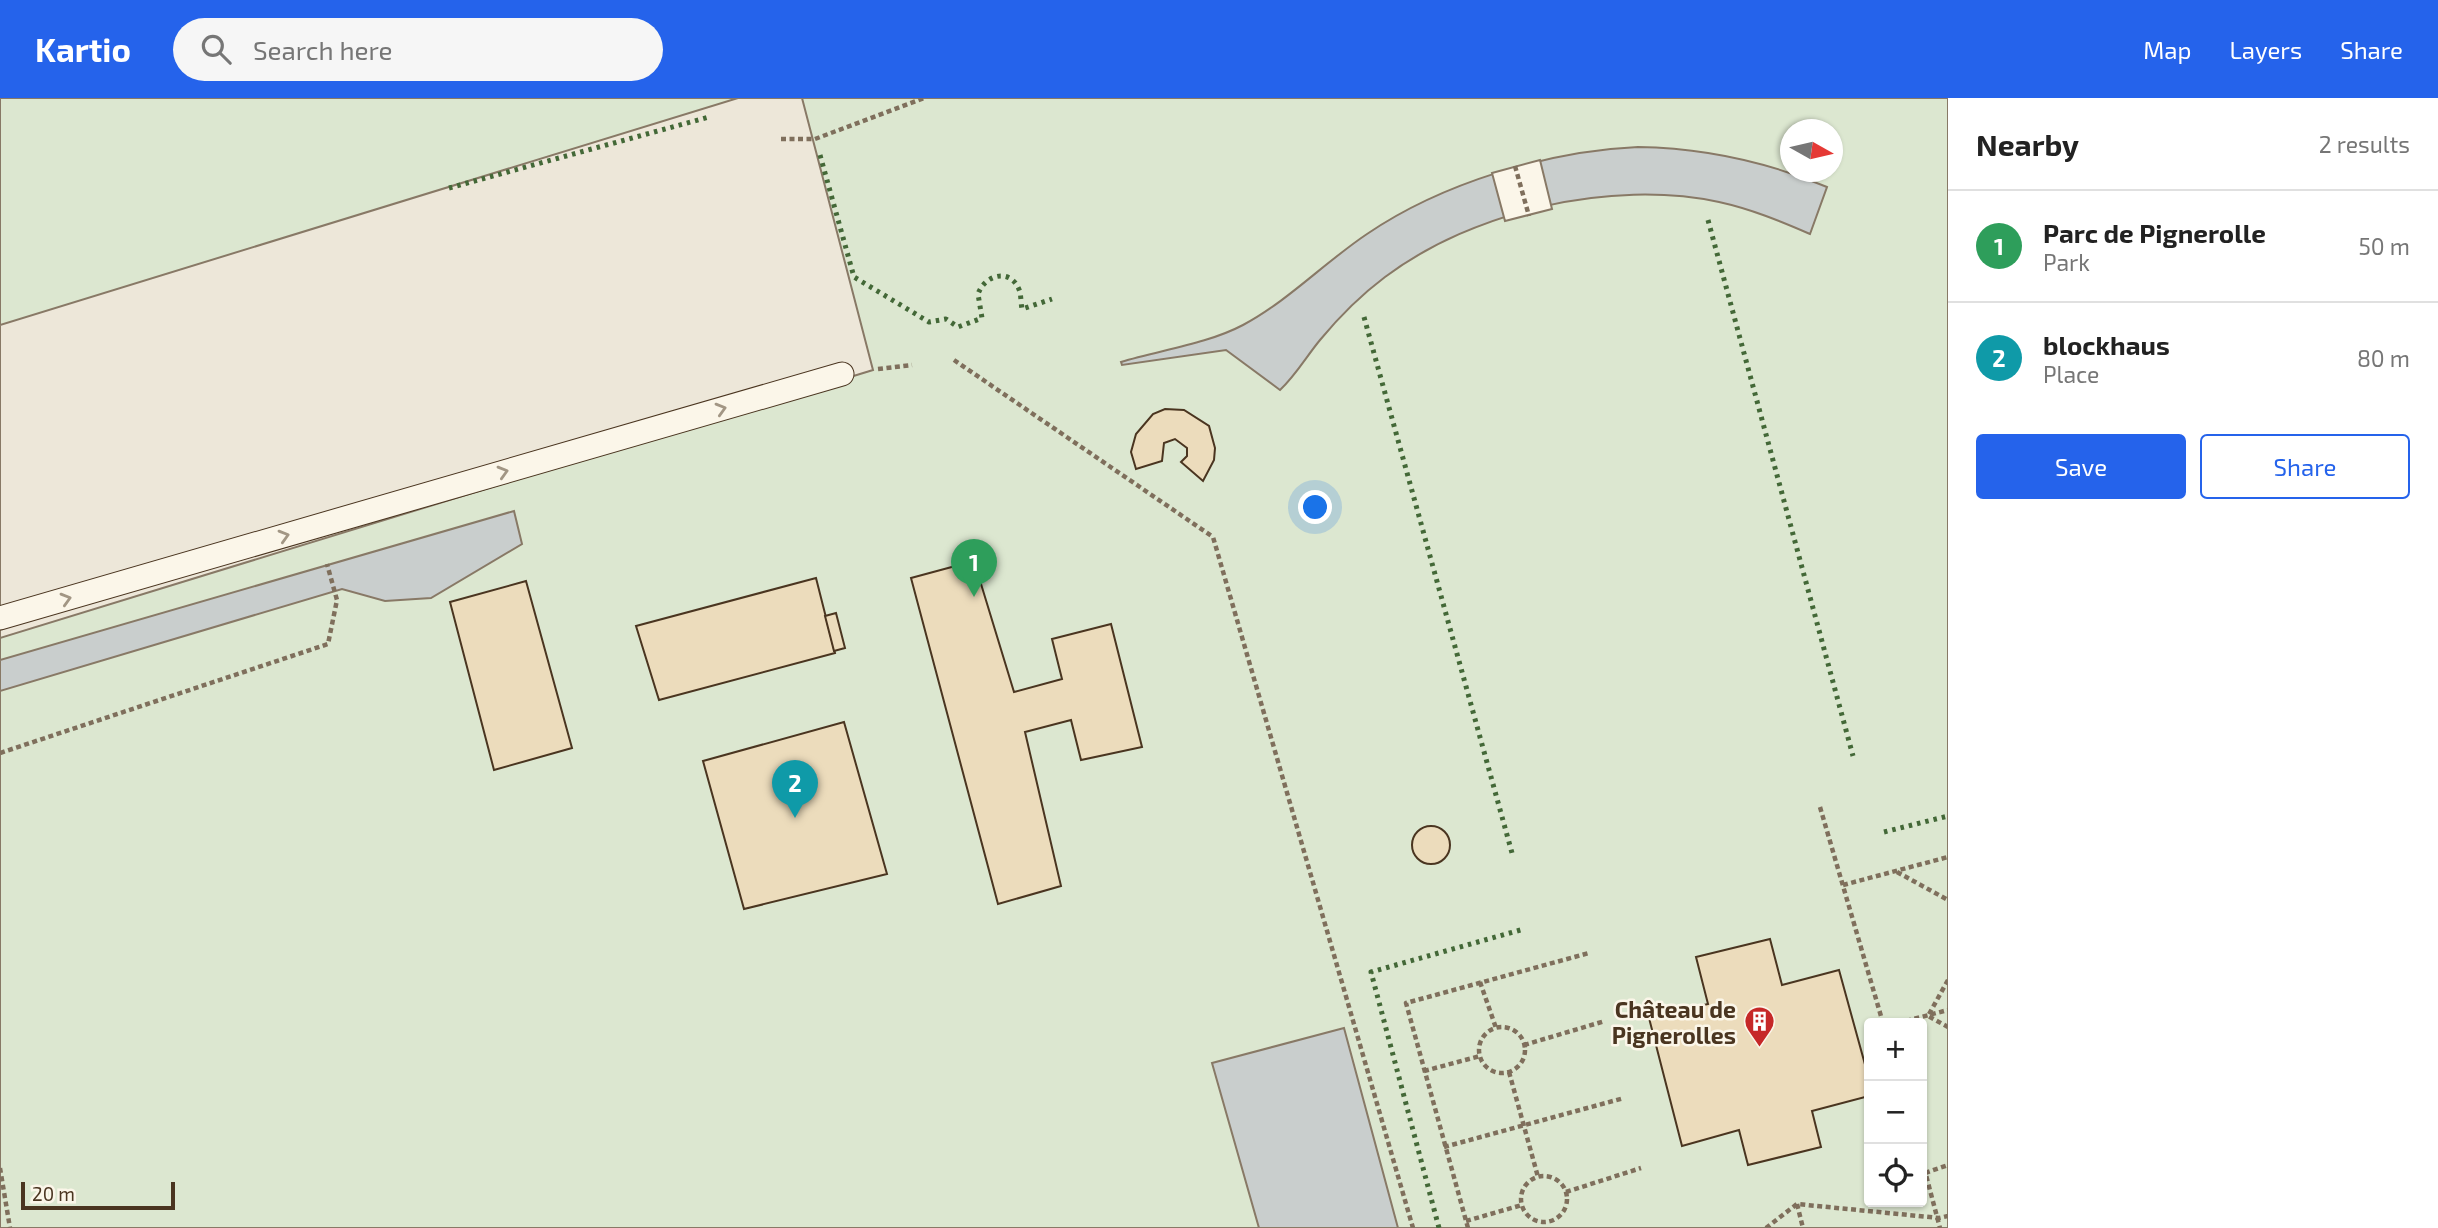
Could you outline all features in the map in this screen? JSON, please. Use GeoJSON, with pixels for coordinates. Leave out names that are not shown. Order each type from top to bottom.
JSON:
{"type":"FeatureCollection","features":[{"type":"Feature","properties":{"kind":"lane"},"geometry":{"type":"LineString","coordinates":[[0,618],[842,374]]}},
{"type":"Feature","properties":{"kind":"path"},"geometry":{"type":"LineString","coordinates":[[780,139],[815,139],[924,98]]}},
{"type":"Feature","properties":{"kind":"path"},"geometry":{"type":"LineString","coordinates":[[1516,166],[1529,216]]}},
{"type":"Feature","properties":{"kind":"path"},"geometry":{"type":"LineString","coordinates":[[954,360],[1213,537],[1413,1228]]}},
{"type":"Feature","properties":{"kind":"path"},"geometry":{"type":"LineString","coordinates":[[0,753],[328,644],[337,600],[323,552]]}},
{"type":"Feature","properties":{"kind":"path"},"geometry":{"type":"LineString","coordinates":[[1820,807],[1882,1018]]}},
{"type":"Feature","properties":{"kind":"path"},"geometry":{"type":"LineString","coordinates":[[1843,885],[1948,857]]}},
{"type":"Feature","properties":{"kind":"path"},"geometry":{"type":"LineString","coordinates":[[1896,871],[1948,900]]}},
{"type":"Feature","properties":{"kind":"path"},"geometry":{"type":"LineString","coordinates":[[1468,1228],[1406,1003],[1589,953]]}},
{"type":"Feature","properties":{"kind":"path"},"geometry":{"type":"LineString","coordinates":[[1928,1016],[1948,980]]}},
{"type":"Feature","properties":{"kind":"path"},"geometry":{"type":"LineString","coordinates":[[1480,982],[1496,1028]]}},
{"type":"Feature","properties":{"kind":"path"},"geometry":{"type":"LineString","coordinates":[[1919,1018],[1948,1010]]}},
{"type":"Feature","properties":{"kind":"path"},"geometry":{"type":"LineString","coordinates":[[1928,1016],[1948,1027]]}},
{"type":"Feature","properties":{"kind":"path"},"geometry":{"type":"LineString","coordinates":[[1524,1045],[1605,1021]]}},
{"type":"Feature","properties":{"kind":"path"},"geometry":{"type":"LineString","coordinates":[[1496,1028],[1515,1032],[1524,1045],[1523,1059],[1508,1072],[1492,1072],[1480,1056],[1481,1039],[1496,1028]]}},
{"type":"Feature","properties":{"kind":"path"},"geometry":{"type":"LineString","coordinates":[[1424,1071],[1480,1056]]}},
{"type":"Feature","properties":{"kind":"path"},"geometry":{"type":"LineString","coordinates":[[1508,1072],[1538,1177]]}},
{"type":"Feature","properties":{"kind":"path"},"geometry":{"type":"LineString","coordinates":[[1444,1147],[1523,1123],[1625,1098]]}},
{"type":"Feature","properties":{"kind":"path"},"geometry":{"type":"LineString","coordinates":[[1927,1172],[1948,1165]]}},
{"type":"Feature","properties":{"kind":"path"},"geometry":{"type":"LineString","coordinates":[[0,1168],[10,1228]]}},
{"type":"Feature","properties":{"kind":"path"},"geometry":{"type":"LineString","coordinates":[[1566,1192],[1641,1168]]}},
{"type":"Feature","properties":{"kind":"path"},"geometry":{"type":"LineString","coordinates":[[1538,1177],[1552,1177],[1566,1192],[1566,1207],[1551,1225],[1529,1218],[1520,1198],[1525,1184],[1538,1177]]}},
{"type":"Feature","properties":{"kind":"path"},"geometry":{"type":"LineString","coordinates":[[1927,1179],[1940,1228]]}},
{"type":"Feature","properties":{"kind":"path"},"geometry":{"type":"LineString","coordinates":[[1797,1204],[1804,1228]]}},
{"type":"Feature","properties":{"kind":"path"},"geometry":{"type":"LineString","coordinates":[[1766,1228],[1797,1204],[1939,1218],[1948,1216]]}},
{"type":"Feature","properties":{"kind":"path"},"geometry":{"type":"LineString","coordinates":[[1466,1221],[1522,1205]]}},
{"type":"Feature","properties":{"kind":"green space"},"geometry":{"type":"Polygon","coordinates":[[[0,98],[1948,98],[1948,1228],[0,1228],[0,98]]]}},
{"type":"Feature","properties":{"kind":"shaded area"},"geometry":{"type":"Polygon","coordinates":[[[738,98],[802,98],[873,370],[0,638],[0,325],[738,98]]]}},
{"type":"Feature","properties":{"kind":"shaded area"},"geometry":{"type":"Polygon","coordinates":[[[1638,147],[1711,153],[1780,170],[1780,182],[1814,182],[1827,187],[1810,234],[1742,208],[1677,196],[1589,198],[1544,206],[1501,218],[1459,234],[1420,254],[1385,277],[1335,323],[1280,390],[1226,350],[1122,365],[1121,362],[1199,342],[1243,325],[1275,305],[1367,234],[1428,199],[1462,185],[1532,163],[1604,150],[1638,147]]]}},
{"type":"Feature","properties":{"kind":"shaded area"},"geometry":{"type":"Polygon","coordinates":[[[514,511],[522,544],[431,598],[385,601],[342,589],[0,691],[0,660],[514,511]]]}},
{"type":"Feature","properties":{"kind":"shaded area"},"geometry":{"type":"Polygon","coordinates":[[[1344,1028],[1398,1228],[1259,1228],[1212,1063],[1344,1028]]]}},
{"type":"Feature","properties":{"kind":"pier"},"geometry":{"type":"Polygon","coordinates":[[[1540,160],[1552,209],[1505,221],[1492,173],[1540,160]]]}},
{"type":"Feature","properties":{"kind":"building"},"geometry":{"type":"Polygon","coordinates":[[[1165,409],[1184,410],[1209,426],[1215,448],[1214,460],[1203,481],[1181,462],[1187,456],[1187,448],[1175,439],[1164,443],[1162,461],[1136,469],[1131,452],[1136,434],[1153,414],[1165,409]]]}},
{"type":"Feature","properties":{"kind":"building"},"geometry":{"type":"Polygon","coordinates":[[[974,561],[1014,692],[1062,679],[1052,639],[1111,624],[1142,747],[1081,760],[1071,720],[1025,732],[1061,886],[998,904],[911,578],[974,561]]]}},
{"type":"Feature","properties":{"kind":"building"},"geometry":{"type":"Polygon","coordinates":[[[816,578],[835,653],[659,700],[636,626],[816,578]]]}},
{"type":"Feature","properties":{"kind":"building"},"geometry":{"type":"Polygon","coordinates":[[[526,581],[572,748],[494,770],[450,602],[526,581]]]}},
{"type":"Feature","properties":{"kind":"building"},"geometry":{"type":"Polygon","coordinates":[[[836,613],[845,648],[834,651],[825,616],[836,613]]]}},
{"type":"Feature","properties":{"kind":"building"},"geometry":{"type":"Polygon","coordinates":[[[844,722],[887,874],[744,909],[703,761],[844,722]]]}},
{"type":"Feature","properties":{"kind":"building"},"geometry":{"type":"Polygon","coordinates":[[[1431,826],[1445,831],[1450,845],[1445,859],[1431,864],[1417,859],[1412,845],[1417,831],[1431,826]]]}},
{"type":"Feature","properties":{"kind":"building","name":"Château de Pignerolles"},"geometry":{"type":"Polygon","coordinates":[[[1770,939],[1782,985],[1839,970],[1864,1061],[1864,1097],[1812,1111],[1821,1147],[1748,1165],[1739,1130],[1682,1146],[1649,1018],[1708,1004],[1696,957],[1770,939]]]}},
{"type":"Feature","properties":{"kind":"hedge"},"geometry":{"type":"LineString","coordinates":[[449,188],[709,117]]}},
{"type":"Feature","properties":{"kind":"hedge"},"geometry":{"type":"LineString","coordinates":[[820,155],[854,277],[929,322],[946,319],[958,327],[982,318],[978,294],[981,287],[992,278],[1005,276],[1016,284],[1022,309],[1052,299]]}},
{"type":"Feature","properties":{"kind":"hedge"},"geometry":{"type":"LineString","coordinates":[[1708,220],[1853,756]]}},
{"type":"Feature","properties":{"kind":"hedge"},"geometry":{"type":"LineString","coordinates":[[1364,317],[1512,853]]}},
{"type":"Feature","properties":{"kind":"hedge"},"geometry":{"type":"LineString","coordinates":[[1884,832],[1948,816]]}},
{"type":"Feature","properties":{"kind":"hedge"},"geometry":{"type":"LineString","coordinates":[[1439,1228],[1371,972],[1524,929]]}},
{"type":"Feature","properties":{"kind":"place","name":"Parc de Pignerolle"},"geometry":{"type":"Point","coordinates":[974,597]}},
{"type":"Feature","properties":{"kind":"place","name":"blockhaus"},"geometry":{"type":"Point","coordinates":[795,818]}},
{"type":"Feature","properties":{"kind":"place","name":"Château de Pignerolles"},"geometry":{"type":"Point","coordinates":[1759,1049]}}]}
